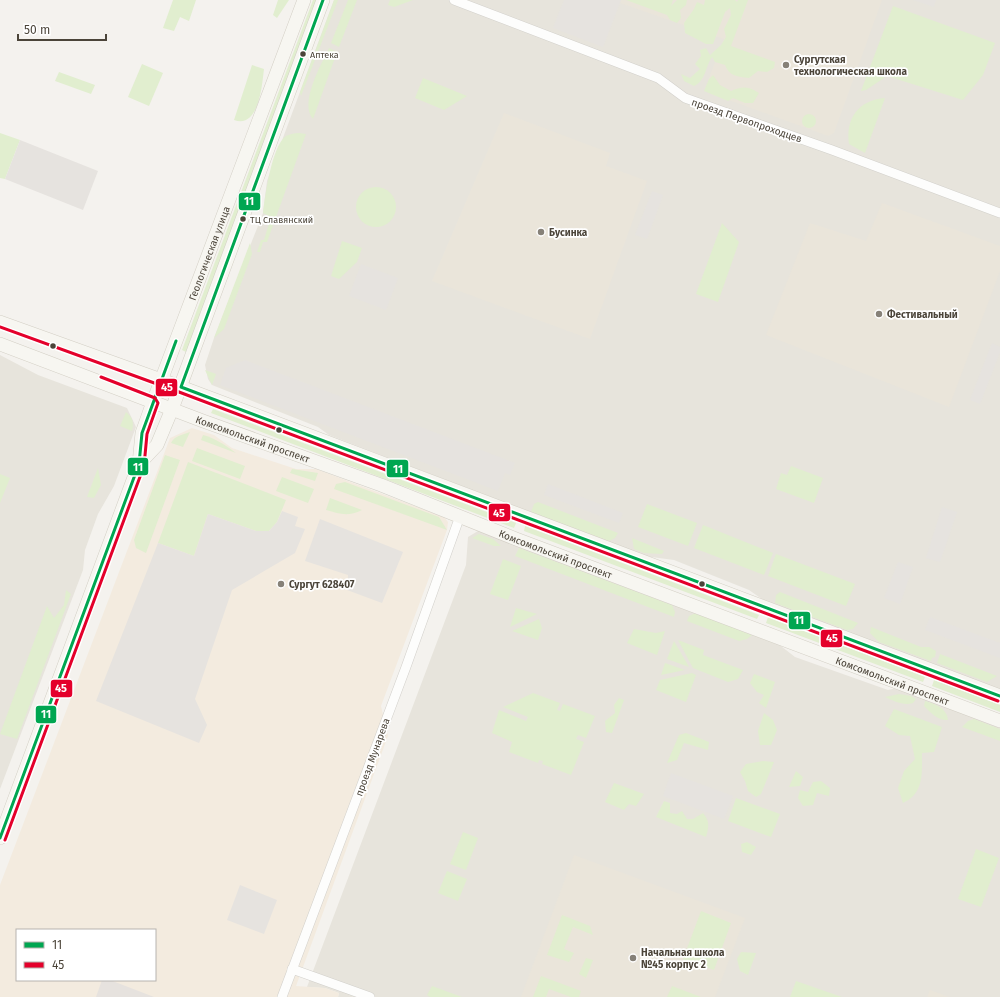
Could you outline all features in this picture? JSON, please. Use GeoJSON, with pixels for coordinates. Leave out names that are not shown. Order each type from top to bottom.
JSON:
{"type":"FeatureCollection","features":[{"type":"Feature","properties":{"kind":"main road","name":"Геологическая улица"},"geometry":{"type":"LineString","coordinates":[[0,838],[139,464],[142,433],[153,402],[304,0]]}},
{"type":"Feature","properties":{"kind":"main road","name":"Геологическая улица"},"geometry":{"type":"LineString","coordinates":[[139,464],[157,445],[172,410],[323,0]]}},
{"type":"Feature","properties":{"kind":"main road"},"geometry":{"type":"LineString","coordinates":[[0,322],[162,379],[1000,696]]}},
{"type":"Feature","properties":{"kind":"main road","name":"Комсомольский проспект"},"geometry":{"type":"LineString","coordinates":[[0,344],[172,410],[460,516],[1000,721]]}},
{"type":"Feature","properties":{"kind":"street","name":"проезд Первопроходцев"},"geometry":{"type":"LineString","coordinates":[[454,0],[658,78],[685,98],[832,150],[1000,213]]}},
{"type":"Feature","properties":{"kind":"street","name":"проезд Мунарева"},"geometry":{"type":"LineString","coordinates":[[282,997],[406,667],[460,516]]}},
{"type":"Feature","properties":{"kind":"street"},"geometry":{"type":"LineString","coordinates":[[292,969],[370,997]]}},
{"type":"Feature","properties":{"kind":"shaded area"},"geometry":{"type":"Polygon","coordinates":[[[334,0],[1000,0],[1000,690],[766,602],[749,590],[674,560],[644,556],[329,435],[318,427],[212,385],[208,379],[205,365],[214,338],[263,213],[267,181],[334,0]]]}},
{"type":"Feature","properties":{"kind":"shaded area"},"geometry":{"type":"Polygon","coordinates":[[[564,0],[621,0],[603,47],[553,28],[564,0]]]}},
{"type":"Feature","properties":{"kind":"shaded area","name":"Сургутская технологическая школа"},"geometry":{"type":"Polygon","coordinates":[[[621,0],[882,0],[834,133],[828,136],[704,91],[724,39],[620,3],[621,0]]]}},
{"type":"Feature","properties":{"kind":"shaded area"},"geometry":{"type":"Polygon","coordinates":[[[913,0],[936,0],[934,7],[913,0]]]}},
{"type":"Feature","properties":{"kind":"shaded area","name":"Бусинка"},"geometry":{"type":"Polygon","coordinates":[[[504,113],[610,153],[606,166],[647,181],[590,339],[432,281],[504,113]]]}},
{"type":"Feature","properties":{"kind":"shaded area"},"geometry":{"type":"Polygon","coordinates":[[[20,140],[98,171],[83,210],[5,179],[20,140]]]}},
{"type":"Feature","properties":{"kind":"shaded area"},"geometry":{"type":"Polygon","coordinates":[[[652,191],[663,195],[647,239],[635,235],[652,191]]]}},
{"type":"Feature","properties":{"kind":"shaded area","name":"Фестивальный"},"geometry":{"type":"Polygon","coordinates":[[[882,203],[1000,246],[1000,271],[949,407],[766,335],[810,223],[866,241],[882,203]]]}},
{"type":"Feature","properties":{"kind":"shaded area"},"geometry":{"type":"Polygon","coordinates":[[[361,264],[398,278],[386,310],[349,296],[361,264]]]}},
{"type":"Feature","properties":{"kind":"shaded area"},"geometry":{"type":"Polygon","coordinates":[[[992,343],[1000,347],[1000,352],[980,404],[970,400],[992,343]]]}},
{"type":"Feature","properties":{"kind":"shaded area"},"geometry":{"type":"Polygon","coordinates":[[[0,355],[38,375],[127,408],[136,427],[114,486],[98,514],[85,550],[83,570],[0,789],[0,355]]]}},
{"type":"Feature","properties":{"kind":"shaded area"},"geometry":{"type":"Polygon","coordinates":[[[245,360],[515,463],[510,475],[505,473],[498,491],[220,385],[226,368],[245,360]]]}},
{"type":"Feature","properties":{"kind":"shaded area"},"geometry":{"type":"Polygon","coordinates":[[[192,428],[214,435],[232,448],[296,469],[316,469],[444,517],[448,522],[447,530],[381,706],[388,736],[296,986],[325,988],[339,993],[338,997],[0,997],[0,885],[170,438],[192,428]]]}},
{"type":"Feature","properties":{"kind":"shaded area"},"geometry":{"type":"Polygon","coordinates":[[[548,484],[623,513],[619,523],[544,495],[548,484]]]}},
{"type":"Feature","properties":{"kind":"shaded area"},"geometry":{"type":"Polygon","coordinates":[[[942,507],[957,512],[940,562],[926,558],[942,507]]]}},
{"type":"Feature","properties":{"kind":"shaded area"},"geometry":{"type":"Polygon","coordinates":[[[282,511],[298,517],[295,526],[305,529],[295,553],[232,590],[195,699],[207,725],[199,743],[96,701],[158,543],[194,556],[208,514],[256,531],[269,531],[277,522],[282,511]]]}},
{"type":"Feature","properties":{"kind":"shaded area"},"geometry":{"type":"Polygon","coordinates":[[[320,519],[403,552],[382,603],[347,590],[348,575],[305,561],[320,519]]]}},
{"type":"Feature","properties":{"kind":"shaded area"},"geometry":{"type":"Polygon","coordinates":[[[478,531],[777,643],[795,657],[888,690],[897,688],[1000,728],[1000,997],[338,997],[339,993],[325,988],[307,987],[466,565],[468,537],[478,531]]]}},
{"type":"Feature","properties":{"kind":"shaded area"},"geometry":{"type":"Polygon","coordinates":[[[898,562],[913,567],[900,604],[884,598],[898,562]]]}},
{"type":"Feature","properties":{"kind":"shaded area"},"geometry":{"type":"Polygon","coordinates":[[[930,617],[1000,643],[1000,658],[925,630],[930,617]]]}},
{"type":"Feature","properties":{"kind":"shaded area"},"geometry":{"type":"Polygon","coordinates":[[[671,773],[733,796],[724,819],[663,796],[671,773]]]}},
{"type":"Feature","properties":{"kind":"shaded area","name":"Начальная школа №45 корпус 2"},"geometry":{"type":"Polygon","coordinates":[[[574,855],[745,918],[715,997],[521,997],[574,855]]]}},
{"type":"Feature","properties":{"kind":"shaded area"},"geometry":{"type":"Polygon","coordinates":[[[240,885],[277,900],[264,934],[227,920],[240,885]]]}},
{"type":"Feature","properties":{"kind":"shaded area"},"geometry":{"type":"Polygon","coordinates":[[[102,981],[113,981],[154,997],[96,997],[102,981]]]}},
{"type":"Feature","properties":{"kind":"shaded area"},"geometry":{"type":"Polygon","coordinates":[[[930,990],[949,997],[927,997],[930,990]]]}},
{"type":"Feature","properties":{"kind":"green space"},"geometry":{"type":"Polygon","coordinates":[[[173,0],[196,0],[189,21],[180,17],[174,31],[163,28],[173,0]]]}},
{"type":"Feature","properties":{"kind":"green space"},"geometry":{"type":"Polygon","coordinates":[[[278,0],[289,0],[277,18],[273,15],[278,0]]]}},
{"type":"Feature","properties":{"kind":"green space"},"geometry":{"type":"Polygon","coordinates":[[[313,0],[317,0],[186,352],[182,350],[313,0]]]}},
{"type":"Feature","properties":{"kind":"green space"},"geometry":{"type":"Polygon","coordinates":[[[334,0],[338,0],[301,96],[300,92],[334,0]]]}},
{"type":"Feature","properties":{"kind":"green space"},"geometry":{"type":"Polygon","coordinates":[[[348,0],[357,0],[339,47],[331,43],[348,0]]]}},
{"type":"Feature","properties":{"kind":"green space"},"geometry":{"type":"Polygon","coordinates":[[[390,0],[413,0],[394,7],[388,5],[390,0]]]}},
{"type":"Feature","properties":{"kind":"green space"},"geometry":{"type":"Polygon","coordinates":[[[626,0],[673,0],[671,6],[677,0],[687,0],[686,5],[680,10],[681,18],[677,23],[670,20],[667,15],[626,0]]]}},
{"type":"Feature","properties":{"kind":"green space"},"geometry":{"type":"Polygon","coordinates":[[[705,0],[735,0],[737,2],[738,0],[748,0],[731,46],[775,62],[774,68],[767,72],[758,71],[749,78],[741,77],[731,74],[725,65],[715,62],[712,57],[701,81],[698,84],[694,86],[684,81],[681,74],[690,78],[700,69],[695,64],[701,56],[700,50],[706,48],[710,55],[721,45],[726,37],[724,29],[731,15],[730,8],[725,12],[713,44],[706,44],[685,33],[684,23],[697,2],[704,5],[705,0]]]}},
{"type":"Feature","properties":{"kind":"green space"},"geometry":{"type":"Polygon","coordinates":[[[893,6],[995,43],[983,75],[963,100],[887,76],[866,90],[861,91],[893,6]]]}},
{"type":"Feature","properties":{"kind":"green space"},"geometry":{"type":"Polygon","coordinates":[[[329,48],[337,52],[313,119],[309,112],[308,104],[310,94],[329,48]]]}},
{"type":"Feature","properties":{"kind":"green space"},"geometry":{"type":"Polygon","coordinates":[[[142,64],[163,73],[149,106],[128,97],[142,64]]]}},
{"type":"Feature","properties":{"kind":"green space"},"geometry":{"type":"Polygon","coordinates":[[[252,65],[264,69],[258,104],[249,118],[242,121],[234,120],[252,65]]]}},
{"type":"Feature","properties":{"kind":"green space"},"geometry":{"type":"Polygon","coordinates":[[[59,72],[95,85],[91,94],[55,81],[59,72]]]}},
{"type":"Feature","properties":{"kind":"green space"},"geometry":{"type":"Polygon","coordinates":[[[713,75],[720,85],[731,91],[738,88],[745,88],[752,89],[759,93],[753,103],[745,103],[733,98],[728,101],[704,91],[709,79],[713,75]]]}},
{"type":"Feature","properties":{"kind":"green space"},"geometry":{"type":"Polygon","coordinates":[[[423,78],[467,96],[444,110],[415,98],[423,78]]]}},
{"type":"Feature","properties":{"kind":"green space"},"geometry":{"type":"Polygon","coordinates":[[[885,98],[865,153],[849,144],[849,126],[856,112],[861,107],[876,99],[885,98]]]}},
{"type":"Feature","properties":{"kind":"green space"},"geometry":{"type":"Polygon","coordinates":[[[809,114],[814,116],[816,121],[814,126],[809,128],[804,126],[802,121],[804,116],[809,114]]]}},
{"type":"Feature","properties":{"kind":"green space"},"geometry":{"type":"Polygon","coordinates":[[[0,133],[20,140],[5,179],[0,178],[0,133]]]}},
{"type":"Feature","properties":{"kind":"green space"},"geometry":{"type":"Polygon","coordinates":[[[299,133],[306,134],[267,242],[263,242],[260,252],[257,252],[261,240],[264,240],[271,217],[263,213],[267,184],[273,160],[281,141],[286,136],[299,133]]]}},
{"type":"Feature","properties":{"kind":"green space"},"geometry":{"type":"Polygon","coordinates":[[[372,187],[380,187],[387,190],[393,196],[396,207],[393,218],[387,224],[380,227],[372,227],[365,224],[359,218],[356,211],[356,203],[359,196],[365,190],[372,187]]]}},
{"type":"Feature","properties":{"kind":"green space"},"geometry":{"type":"Polygon","coordinates":[[[722,223],[739,242],[718,302],[696,294],[722,223]]]}},
{"type":"Feature","properties":{"kind":"green space"},"geometry":{"type":"Polygon","coordinates":[[[342,241],[362,248],[357,262],[339,279],[331,276],[342,241]]]}},
{"type":"Feature","properties":{"kind":"green space"},"geometry":{"type":"Polygon","coordinates":[[[250,243],[252,254],[224,329],[214,338],[250,243]]]}},
{"type":"Feature","properties":{"kind":"green space"},"geometry":{"type":"Polygon","coordinates":[[[205,370],[216,374],[212,385],[205,370]]]}},
{"type":"Feature","properties":{"kind":"green space"},"geometry":{"type":"Polygon","coordinates":[[[213,409],[516,523],[514,528],[211,413],[213,409]]]}},
{"type":"Feature","properties":{"kind":"green space"},"geometry":{"type":"Polygon","coordinates":[[[126,412],[132,420],[132,431],[120,426],[126,412]]]}},
{"type":"Feature","properties":{"kind":"green space"},"geometry":{"type":"Polygon","coordinates":[[[190,432],[183,447],[171,443],[176,437],[190,432]]]}},
{"type":"Feature","properties":{"kind":"green space"},"geometry":{"type":"Polygon","coordinates":[[[203,435],[216,440],[236,453],[201,440],[203,435]]]}},
{"type":"Feature","properties":{"kind":"green space"},"geometry":{"type":"Polygon","coordinates":[[[197,448],[245,466],[240,479],[192,461],[197,448]]]}},
{"type":"Feature","properties":{"kind":"green space"},"geometry":{"type":"Polygon","coordinates":[[[165,455],[180,460],[146,553],[136,548],[134,540],[165,455]]]}},
{"type":"Feature","properties":{"kind":"green space"},"geometry":{"type":"Polygon","coordinates":[[[188,462],[286,500],[277,522],[269,531],[256,531],[208,514],[194,556],[158,543],[188,462]]]}},
{"type":"Feature","properties":{"kind":"green space"},"geometry":{"type":"Polygon","coordinates":[[[791,466],[823,478],[814,503],[776,489],[781,473],[787,475],[791,466]]]}},
{"type":"Feature","properties":{"kind":"green space"},"geometry":{"type":"Polygon","coordinates":[[[98,468],[101,485],[94,498],[87,497],[98,468]]]}},
{"type":"Feature","properties":{"kind":"green space"},"geometry":{"type":"Polygon","coordinates":[[[292,469],[318,473],[315,481],[290,473],[292,469]]]}},
{"type":"Feature","properties":{"kind":"green space"},"geometry":{"type":"Polygon","coordinates":[[[0,474],[10,478],[0,503],[0,474]]]}},
{"type":"Feature","properties":{"kind":"green space"},"geometry":{"type":"Polygon","coordinates":[[[282,477],[314,489],[308,503],[276,491],[282,477]]]}},
{"type":"Feature","properties":{"kind":"green space"},"geometry":{"type":"Polygon","coordinates":[[[345,482],[439,517],[447,530],[334,489],[336,484],[345,482]]]}},
{"type":"Feature","properties":{"kind":"green space"},"geometry":{"type":"Polygon","coordinates":[[[330,498],[362,510],[352,514],[340,514],[326,510],[330,498]]]}},
{"type":"Feature","properties":{"kind":"green space"},"geometry":{"type":"Polygon","coordinates":[[[538,502],[618,533],[615,538],[609,541],[531,512],[534,504],[538,502]]]}},
{"type":"Feature","properties":{"kind":"green space"},"geometry":{"type":"Polygon","coordinates":[[[647,504],[697,523],[688,546],[638,527],[647,504]]]}},
{"type":"Feature","properties":{"kind":"green space"},"geometry":{"type":"Polygon","coordinates":[[[703,525],[773,553],[764,575],[694,548],[703,525]]]}},
{"type":"Feature","properties":{"kind":"green space"},"geometry":{"type":"Polygon","coordinates":[[[525,526],[759,615],[757,619],[524,531],[525,526]]]}},
{"type":"Feature","properties":{"kind":"green space"},"geometry":{"type":"Polygon","coordinates":[[[479,534],[493,539],[501,546],[494,546],[472,538],[479,534]]]}},
{"type":"Feature","properties":{"kind":"green space"},"geometry":{"type":"Polygon","coordinates":[[[632,538],[664,551],[662,554],[644,553],[634,549],[632,538]]]}},
{"type":"Feature","properties":{"kind":"green space"},"geometry":{"type":"Polygon","coordinates":[[[519,548],[672,605],[675,612],[674,617],[515,556],[519,548]]]}},
{"type":"Feature","properties":{"kind":"green space"},"geometry":{"type":"Polygon","coordinates":[[[776,554],[855,584],[846,606],[768,576],[776,554]]]}},
{"type":"Feature","properties":{"kind":"green space"},"geometry":{"type":"Polygon","coordinates":[[[503,559],[521,566],[508,600],[490,594],[503,559]]]}},
{"type":"Feature","properties":{"kind":"green space"},"geometry":{"type":"Polygon","coordinates":[[[66,590],[71,594],[17,739],[0,734],[47,606],[54,618],[64,605],[66,590]]]}},
{"type":"Feature","properties":{"kind":"green space"},"geometry":{"type":"Polygon","coordinates":[[[780,592],[858,623],[853,629],[847,630],[775,603],[776,595],[780,592]]]}},
{"type":"Feature","properties":{"kind":"green space"},"geometry":{"type":"Polygon","coordinates":[[[516,608],[537,614],[510,627],[516,608]]]}},
{"type":"Feature","properties":{"kind":"green space"},"geometry":{"type":"Polygon","coordinates":[[[696,613],[752,635],[747,639],[739,641],[687,621],[689,616],[696,613]]]}},
{"type":"Feature","properties":{"kind":"green space"},"geometry":{"type":"Polygon","coordinates":[[[768,617],[925,677],[923,682],[766,623],[768,617]]]}},
{"type":"Feature","properties":{"kind":"green space"},"geometry":{"type":"Polygon","coordinates":[[[539,619],[542,628],[538,640],[512,631],[539,619]]]}},
{"type":"Feature","properties":{"kind":"green space"},"geometry":{"type":"Polygon","coordinates":[[[871,627],[921,647],[929,647],[936,651],[935,657],[932,658],[931,661],[879,642],[870,633],[871,627]]]}},
{"type":"Feature","properties":{"kind":"green space"},"geometry":{"type":"Polygon","coordinates":[[[634,629],[656,633],[665,631],[657,655],[627,643],[634,629]]]}},
{"type":"Feature","properties":{"kind":"green space"},"geometry":{"type":"Polygon","coordinates":[[[678,640],[704,650],[703,655],[743,670],[738,679],[728,682],[693,668],[678,640]]]}},
{"type":"Feature","properties":{"kind":"green space"},"geometry":{"type":"Polygon","coordinates":[[[674,641],[689,667],[667,659],[674,641]]]}},
{"type":"Feature","properties":{"kind":"green space"},"geometry":{"type":"Polygon","coordinates":[[[940,654],[997,676],[987,682],[937,663],[940,654]]]}},
{"type":"Feature","properties":{"kind":"green space"},"geometry":{"type":"Polygon","coordinates":[[[665,663],[685,670],[661,675],[665,663]]]}},
{"type":"Feature","properties":{"kind":"green space"},"geometry":{"type":"Polygon","coordinates":[[[692,673],[696,675],[686,702],[656,690],[660,680],[692,673]]]}},
{"type":"Feature","properties":{"kind":"green space"},"geometry":{"type":"Polygon","coordinates":[[[754,674],[775,682],[766,708],[759,703],[764,695],[757,692],[750,683],[754,674]]]}},
{"type":"Feature","properties":{"kind":"green space"},"geometry":{"type":"Polygon","coordinates":[[[934,680],[1000,705],[1000,712],[932,686],[934,680]]]}},
{"type":"Feature","properties":{"kind":"green space"},"geometry":{"type":"Polygon","coordinates":[[[533,693],[560,703],[557,710],[560,711],[563,704],[595,716],[586,738],[578,735],[576,739],[584,742],[571,775],[542,764],[543,761],[539,760],[538,763],[509,752],[512,742],[492,733],[499,710],[526,721],[528,717],[503,707],[533,693]]]}},
{"type":"Feature","properties":{"kind":"green space"},"geometry":{"type":"Polygon","coordinates":[[[899,694],[911,696],[916,699],[913,703],[906,704],[899,703],[885,697],[899,694]]]}},
{"type":"Feature","properties":{"kind":"green space"},"geometry":{"type":"Polygon","coordinates":[[[619,698],[624,700],[612,733],[606,732],[605,721],[615,713],[614,705],[619,698]]]}},
{"type":"Feature","properties":{"kind":"green space"},"geometry":{"type":"Polygon","coordinates":[[[925,701],[936,705],[943,710],[948,720],[938,718],[932,714],[924,706],[925,701]]]}},
{"type":"Feature","properties":{"kind":"green space"},"geometry":{"type":"Polygon","coordinates":[[[894,709],[942,727],[934,752],[922,753],[922,775],[915,794],[903,803],[898,788],[904,771],[915,759],[910,736],[899,735],[885,726],[894,709]]]}},
{"type":"Feature","properties":{"kind":"green space"},"geometry":{"type":"Polygon","coordinates":[[[764,713],[773,720],[777,730],[771,745],[760,745],[758,731],[764,713]]]}},
{"type":"Feature","properties":{"kind":"green space"},"geometry":{"type":"Polygon","coordinates":[[[974,719],[1000,729],[1000,741],[962,727],[968,721],[974,719]]]}},
{"type":"Feature","properties":{"kind":"green space"},"geometry":{"type":"Polygon","coordinates":[[[686,733],[709,742],[708,750],[684,743],[677,760],[667,763],[679,735],[686,733]]]}},
{"type":"Feature","properties":{"kind":"green space"},"geometry":{"type":"Polygon","coordinates":[[[763,761],[774,762],[761,794],[756,797],[748,791],[740,772],[746,764],[763,761]]]}},
{"type":"Feature","properties":{"kind":"green space"},"geometry":{"type":"Polygon","coordinates":[[[796,771],[803,777],[800,786],[789,787],[796,771]]]}},
{"type":"Feature","properties":{"kind":"green space"},"geometry":{"type":"Polygon","coordinates":[[[821,781],[830,788],[829,796],[817,793],[813,805],[803,806],[798,798],[800,790],[808,792],[813,782],[821,781]]]}},
{"type":"Feature","properties":{"kind":"green space"},"geometry":{"type":"Polygon","coordinates":[[[614,783],[644,794],[636,806],[629,804],[624,810],[605,802],[614,783]]]}},
{"type":"Feature","properties":{"kind":"green space"},"geometry":{"type":"Polygon","coordinates":[[[736,798],[780,814],[771,837],[728,821],[736,798]]]}},
{"type":"Feature","properties":{"kind":"green space"},"geometry":{"type":"Polygon","coordinates":[[[664,801],[670,803],[670,813],[677,814],[682,811],[687,819],[693,819],[703,813],[708,824],[706,837],[656,817],[664,801]]]}},
{"type":"Feature","properties":{"kind":"green space"},"geometry":{"type":"Polygon","coordinates":[[[463,832],[478,838],[466,870],[450,864],[463,832]]]}},
{"type":"Feature","properties":{"kind":"green space"},"geometry":{"type":"Polygon","coordinates":[[[747,842],[756,847],[751,855],[742,852],[741,844],[747,842]]]}},
{"type":"Feature","properties":{"kind":"green space"},"geometry":{"type":"Polygon","coordinates":[[[976,849],[999,858],[981,907],[958,899],[976,849]]]}},
{"type":"Feature","properties":{"kind":"green space"},"geometry":{"type":"Polygon","coordinates":[[[447,871],[467,879],[458,901],[438,893],[447,871]]]}},
{"type":"Feature","properties":{"kind":"green space"},"geometry":{"type":"Polygon","coordinates":[[[701,911],[731,923],[714,970],[683,959],[701,911]]]}},
{"type":"Feature","properties":{"kind":"green space"},"geometry":{"type":"Polygon","coordinates":[[[562,915],[590,926],[593,935],[573,927],[564,949],[574,953],[569,962],[547,955],[562,915]]]}},
{"type":"Feature","properties":{"kind":"green space"},"geometry":{"type":"Polygon","coordinates":[[[741,952],[756,953],[748,975],[740,971],[737,959],[741,952]]]}},
{"type":"Feature","properties":{"kind":"green space"},"geometry":{"type":"Polygon","coordinates":[[[586,958],[593,960],[586,978],[579,974],[586,958]]]}},
{"type":"Feature","properties":{"kind":"green space"},"geometry":{"type":"Polygon","coordinates":[[[541,976],[581,991],[579,997],[571,997],[549,989],[546,997],[533,997],[541,976]]]}},
{"type":"Feature","properties":{"kind":"green space"},"geometry":{"type":"Polygon","coordinates":[[[796,981],[842,997],[790,997],[796,981]]]}},
{"type":"Feature","properties":{"kind":"green space"},"geometry":{"type":"Polygon","coordinates":[[[432,986],[462,997],[430,997],[427,995],[432,986]]]}},
{"type":"Feature","properties":{"kind":"green space"},"geometry":{"type":"Polygon","coordinates":[[[672,986],[701,997],[667,997],[672,986]]]}},
{"type":"Feature","properties":{"kind":"transit line","name":"11"},"geometry":{"type":"LineString","coordinates":[[323,0],[181,387],[1000,696]]}},
{"type":"Feature","properties":{"kind":"transit line","name":"45"},"geometry":{"type":"LineString","coordinates":[[0,327],[179,392],[998,701]]}},
{"type":"Feature","properties":{"kind":"transit line","name":"11"},"geometry":{"type":"LineString","coordinates":[[0,838],[139,464],[142,433],[176,341]]}},
{"type":"Feature","properties":{"kind":"transit line","name":"45"},"geometry":{"type":"LineString","coordinates":[[5,840],[144,466],[147,434],[158,403],[155,398],[101,377]]}},
{"type":"Feature","properties":{"kind":"place","name":"Аптека"},"geometry":{"type":"Point","coordinates":[303,54]}},
{"type":"Feature","properties":{"kind":"place","name":"Сургутская технологическая школа"},"geometry":{"type":"Point","coordinates":[786,65]}},
{"type":"Feature","properties":{"kind":"place","name":"ТЦ Славянский"},"geometry":{"type":"Point","coordinates":[243,219]}},
{"type":"Feature","properties":{"kind":"place","name":"Бусинка"},"geometry":{"type":"Point","coordinates":[541,232]}},
{"type":"Feature","properties":{"kind":"place","name":"Фестивальный"},"geometry":{"type":"Point","coordinates":[879,314]}},
{"type":"Feature","properties":{"kind":"place","name":"Сургут 628407"},"geometry":{"type":"Point","coordinates":[281,584]}},
{"type":"Feature","properties":{"kind":"place","name":"Начальная школа №45 корпус 2"},"geometry":{"type":"Point","coordinates":[633,958]}}]}
